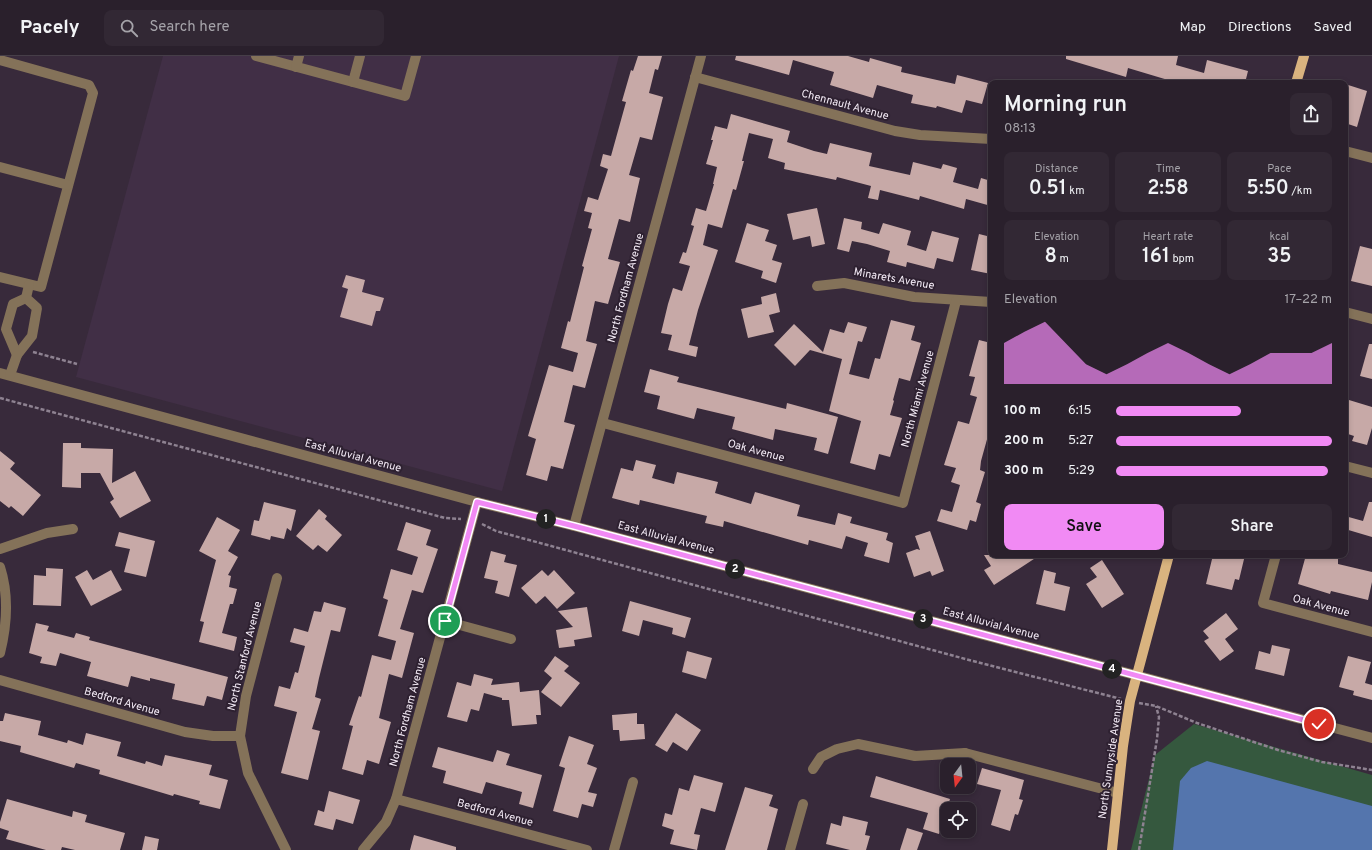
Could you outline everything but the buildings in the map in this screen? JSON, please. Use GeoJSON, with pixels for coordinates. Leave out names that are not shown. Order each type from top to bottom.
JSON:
{"type":"FeatureCollection","features":[{"type":"Feature","properties":{"kind":"main road"},"geometry":{"type":"LineString","coordinates":[[1297,80],[1304,56]]}},
{"type":"Feature","properties":{"kind":"main road","name":"North Sunnyside Avenue"},"geometry":{"type":"LineString","coordinates":[[1112,850],[1123,746],[1136,676],[1168,558]]}},
{"type":"Feature","properties":{"kind":"street"},"geometry":{"type":"LineString","coordinates":[[256,56],[405,96],[416,56]]}},
{"type":"Feature","properties":{"kind":"street"},"geometry":{"type":"LineString","coordinates":[[296,67],[299,56]]}},
{"type":"Feature","properties":{"kind":"street"},"geometry":{"type":"LineString","coordinates":[[353,82],[360,56]]}},
{"type":"Feature","properties":{"kind":"street","name":"North Fordham Avenue"},"geometry":{"type":"LineString","coordinates":[[574,526],[701,56]]}},
{"type":"Feature","properties":{"kind":"street"},"geometry":{"type":"LineString","coordinates":[[0,60],[89,85],[93,93],[41,287],[0,277]]}},
{"type":"Feature","properties":{"kind":"street","name":"Chennault Avenue"},"geometry":{"type":"LineString","coordinates":[[695,78],[895,131],[920,135],[988,140]]}},
{"type":"Feature","properties":{"kind":"street"},"geometry":{"type":"LineString","coordinates":[[1348,152],[1372,158]]}},
{"type":"Feature","properties":{"kind":"street"},"geometry":{"type":"LineString","coordinates":[[0,167],[68,185]]}},
{"type":"Feature","properties":{"kind":"street","name":"Minarets Avenue"},"geometry":{"type":"LineString","coordinates":[[817,286],[844,283],[914,297],[956,301],[988,302]]}},
{"type":"Feature","properties":{"kind":"street"},"geometry":{"type":"LineString","coordinates":[[26,298],[29,285]]}},
{"type":"Feature","properties":{"kind":"street"},"geometry":{"type":"LineString","coordinates":[[19,352],[6,329],[13,304],[26,298]]}},
{"type":"Feature","properties":{"kind":"street"},"geometry":{"type":"LineString","coordinates":[[5,374],[19,352],[32,336],[37,308],[26,298]]}},
{"type":"Feature","properties":{"kind":"street","name":"North Miami Avenue"},"geometry":{"type":"LineString","coordinates":[[903,503],[956,301]]}},
{"type":"Feature","properties":{"kind":"street"},"geometry":{"type":"LineString","coordinates":[[1348,313],[1372,319]]}},
{"type":"Feature","properties":{"kind":"street","name":"East Alluvial Avenue"},"geometry":{"type":"LineString","coordinates":[[5,374],[477,502],[574,526],[1372,738]]}},
{"type":"Feature","properties":{"kind":"street","name":"Oak Avenue"},"geometry":{"type":"LineString","coordinates":[[603,423],[903,503]]}},
{"type":"Feature","properties":{"kind":"street"},"geometry":{"type":"LineString","coordinates":[[1348,467],[1372,474]]}},
{"type":"Feature","properties":{"kind":"street","name":"North Fordham Avenue"},"geometry":{"type":"LineString","coordinates":[[363,850],[386,822],[396,799],[477,502]]}},
{"type":"Feature","properties":{"kind":"street"},"geometry":{"type":"LineString","coordinates":[[0,549],[47,533],[73,529]]}},
{"type":"Feature","properties":{"kind":"street","name":"Oak Avenue"},"geometry":{"type":"LineString","coordinates":[[1275,558],[1263,603],[1372,632]]}},
{"type":"Feature","properties":{"kind":"street"},"geometry":{"type":"LineString","coordinates":[[0,567],[6,613],[5,634],[0,653]]}},
{"type":"Feature","properties":{"kind":"street","name":"North Stanford Avenue"},"geometry":{"type":"LineString","coordinates":[[277,578],[246,696],[240,736],[248,773],[286,850]]}},
{"type":"Feature","properties":{"kind":"street"},"geometry":{"type":"LineString","coordinates":[[445,621],[511,639]]}},
{"type":"Feature","properties":{"kind":"street","name":"Bedford Avenue"},"geometry":{"type":"LineString","coordinates":[[0,680],[185,732],[213,736],[240,736]]}},
{"type":"Feature","properties":{"kind":"street"},"geometry":{"type":"LineString","coordinates":[[813,769],[821,757],[837,749],[858,744],[915,756],[965,753],[1118,793]]}},
{"type":"Feature","properties":{"kind":"street"},"geometry":{"type":"LineString","coordinates":[[964,758],[965,753]]}},
{"type":"Feature","properties":{"kind":"street"},"geometry":{"type":"LineString","coordinates":[[614,850],[633,782]]}},
{"type":"Feature","properties":{"kind":"street","name":"Bedford Avenue"},"geometry":{"type":"LineString","coordinates":[[396,799],[587,850]]}},
{"type":"Feature","properties":{"kind":"street"},"geometry":{"type":"LineString","coordinates":[[790,850],[803,804]]}},
{"type":"Feature","properties":{"kind":"path"},"geometry":{"type":"LineString","coordinates":[[19,352],[77,364]]}},
{"type":"Feature","properties":{"kind":"path"},"geometry":{"type":"LineString","coordinates":[[0,398],[445,518],[455,517]]}},
{"type":"Feature","properties":{"kind":"path"},"geometry":{"type":"LineString","coordinates":[[488,526],[496,531],[1105,696]]}},
{"type":"Feature","properties":{"kind":"path"},"geometry":{"type":"LineString","coordinates":[[1139,850],[1157,739],[1158,717],[1156,706],[1204,726],[1278,750],[1322,762],[1372,770]]}},
{"type":"Feature","properties":{"kind":"shaded area"},"geometry":{"type":"Polygon","coordinates":[[[163,56],[619,56],[502,491],[76,377],[163,56]]]}},
{"type":"Feature","properties":{"kind":"green space"},"geometry":{"type":"Polygon","coordinates":[[[1194,724],[1372,775],[1372,850],[1131,850],[1155,755],[1194,724]]]}},
{"type":"Feature","properties":{"kind":"water"},"geometry":{"type":"Polygon","coordinates":[[[1207,761],[1372,806],[1372,850],[1173,850],[1180,781],[1191,768],[1207,761]]]}},
{"type":"Feature","properties":{"kind":"route"},"geometry":{"type":"LineString","coordinates":[[445,621],[477,502],[574,526],[1319,724]]}}]}
